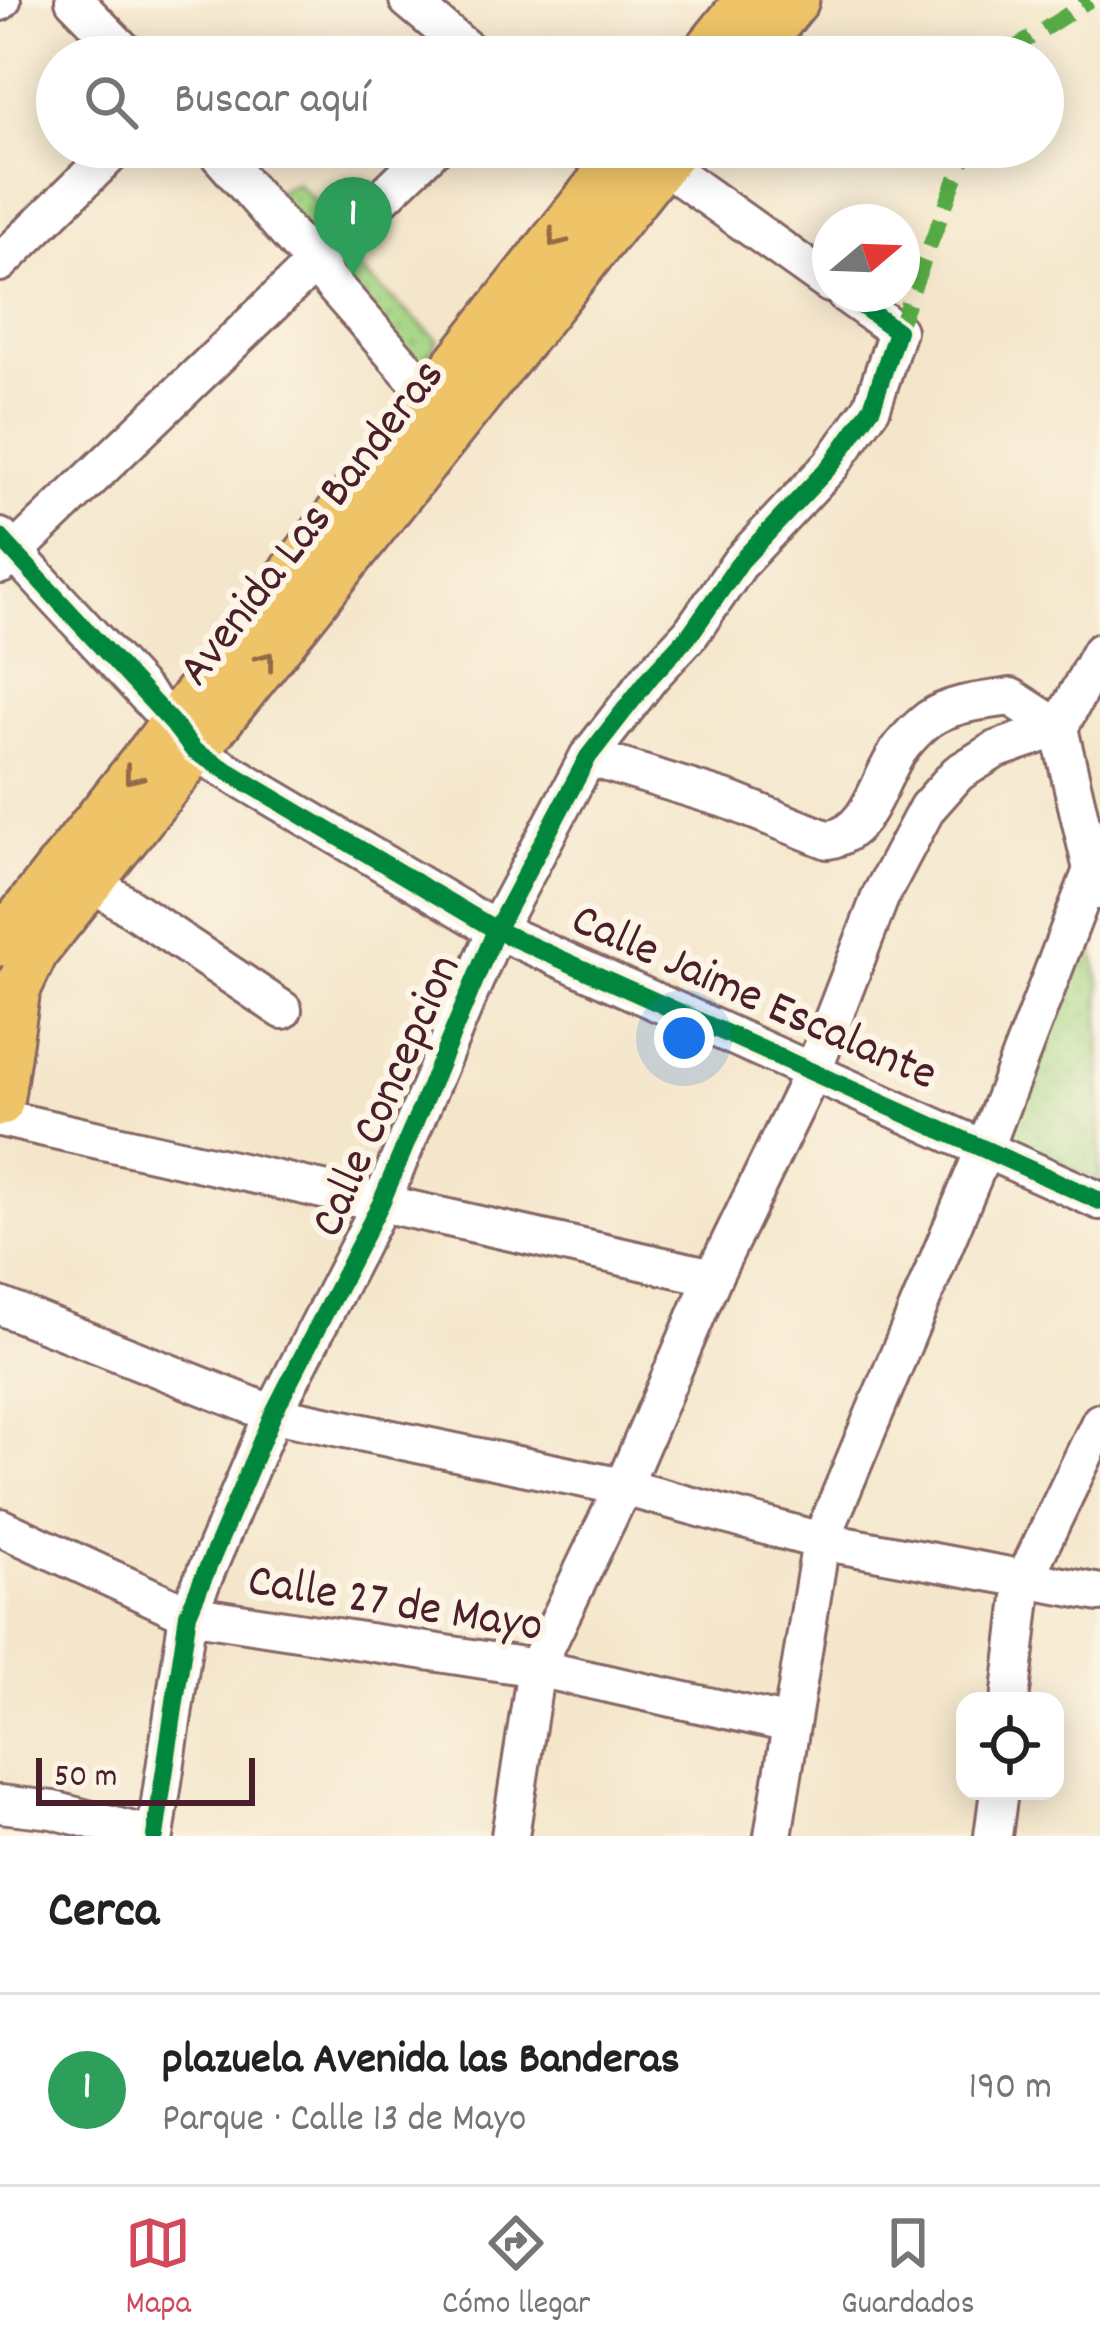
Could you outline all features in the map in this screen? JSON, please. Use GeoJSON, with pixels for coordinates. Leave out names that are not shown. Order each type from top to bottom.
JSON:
{"type":"FeatureCollection","features":[{"type":"Feature","properties":{"kind":"main road"},"geometry":{"type":"LineString","coordinates":[[729,36],[754,17]]}},
{"type":"Feature","properties":{"kind":"main road","name":"Avenida Las Banderas"},"geometry":{"type":"LineString","coordinates":[[0,943],[184,738],[439,415],[622,168]]}},
{"type":"Feature","properties":{"kind":"main road","name":"Avenida Las Banderas"},"geometry":{"type":"LineString","coordinates":[[0,1103],[17,990],[35,952],[184,738]]}},
{"type":"Feature","properties":{"kind":"street"},"geometry":{"type":"LineString","coordinates":[[74,0],[109,36]]}},
{"type":"Feature","properties":{"kind":"street"},"geometry":{"type":"LineString","coordinates":[[408,0],[451,36]]}},
{"type":"Feature","properties":{"kind":"street"},"geometry":{"type":"LineString","coordinates":[[0,263],[97,168]]}},
{"type":"Feature","properties":{"kind":"street"},"geometry":{"type":"LineString","coordinates":[[230,168],[439,415]]}},
{"type":"Feature","properties":{"kind":"street"},"geometry":{"type":"LineString","coordinates":[[5,552],[413,168]]}},
{"type":"Feature","properties":{"kind":"street"},"geometry":{"type":"LineString","coordinates":[[652,168],[812,272]]}},
{"type":"Feature","properties":{"kind":"street","name":"Calle Concepcion"},"geometry":{"type":"LineString","coordinates":[[154,1836],[188,1614],[273,1414],[381,1204],[496,930],[588,757],[691,633],[741,561],[831,465],[872,406],[897,331],[870,312]]}},
{"type":"Feature","properties":{"kind":"street","name":"Calle Jaime Escalante"},"geometry":{"type":"LineString","coordinates":[[5,552],[184,738],[496,930],[1100,1201]]}},
{"type":"Feature","properties":{"kind":"street"},"geometry":{"type":"LineString","coordinates":[[510,1836],[536,1668],[623,1487],[713,1277],[813,1071],[880,895],[927,808],[958,773],[995,750],[1059,728],[1100,652]]}},
{"type":"Feature","properties":{"kind":"street"},"geometry":{"type":"LineString","coordinates":[[588,757],[731,801],[828,839],[840,838],[862,820],[901,747],[932,717],[968,703],[1012,697],[1059,728],[1084,763],[1092,869],[1100,907]]}},
{"type":"Feature","properties":{"kind":"street"},"geometry":{"type":"LineString","coordinates":[[773,1836],[821,1541],[985,1148],[1092,869]]}},
{"type":"Feature","properties":{"kind":"street"},"geometry":{"type":"LineString","coordinates":[[89,880],[283,1010]]}},
{"type":"Feature","properties":{"kind":"street"},"geometry":{"type":"LineString","coordinates":[[0,1118],[713,1277]]}},
{"type":"Feature","properties":{"kind":"street"},"geometry":{"type":"LineString","coordinates":[[0,1306],[273,1414],[623,1487],[821,1541],[1100,1594]]}},
{"type":"Feature","properties":{"kind":"street"},"geometry":{"type":"LineString","coordinates":[[1011,1692],[1024,1580],[1100,1422]]}},
{"type":"Feature","properties":{"kind":"street","name":"Calle 27 de Mayo"},"geometry":{"type":"LineString","coordinates":[[0,1527],[188,1614],[536,1668],[790,1724]]}},
{"type":"Feature","properties":{"kind":"street"},"geometry":{"type":"LineString","coordinates":[[993,1836],[998,1800]]}},
{"type":"Feature","properties":{"kind":"street"},"geometry":{"type":"LineString","coordinates":[[0,1804],[53,1810],[154,1836]]}},
{"type":"Feature","properties":{"kind":"green space"},"geometry":{"type":"Polygon","coordinates":[[[296,183],[354,239],[346,258],[438,340],[418,372],[274,193],[296,183]]]}},
{"type":"Feature","properties":{"kind":"green space"},"geometry":{"type":"Polygon","coordinates":[[[1079,892],[1100,984],[1100,1181],[991,1132],[1079,892]]]}},
{"type":"Feature","properties":{"kind":"marked path"},"geometry":{"type":"LineString","coordinates":[[1033,36],[1090,0]]}},
{"type":"Feature","properties":{"kind":"marked path"},"geometry":{"type":"LineString","coordinates":[[897,331],[960,168]]}},
{"type":"Feature","properties":{"kind":"cycle path"},"geometry":{"type":"LineString","coordinates":[[155,1836],[188,1614],[273,1414],[381,1203],[496,930],[588,757],[691,633],[741,561],[831,465],[872,407],[897,331],[870,312]]}},
{"type":"Feature","properties":{"kind":"cycle path"},"geometry":{"type":"LineString","coordinates":[[0,537],[194,751],[496,930],[1100,1201]]}},
{"type":"Feature","properties":{"kind":"place","name":"plazuela Avenida las Banderas"},"geometry":{"type":"Point","coordinates":[353,276]}}]}
